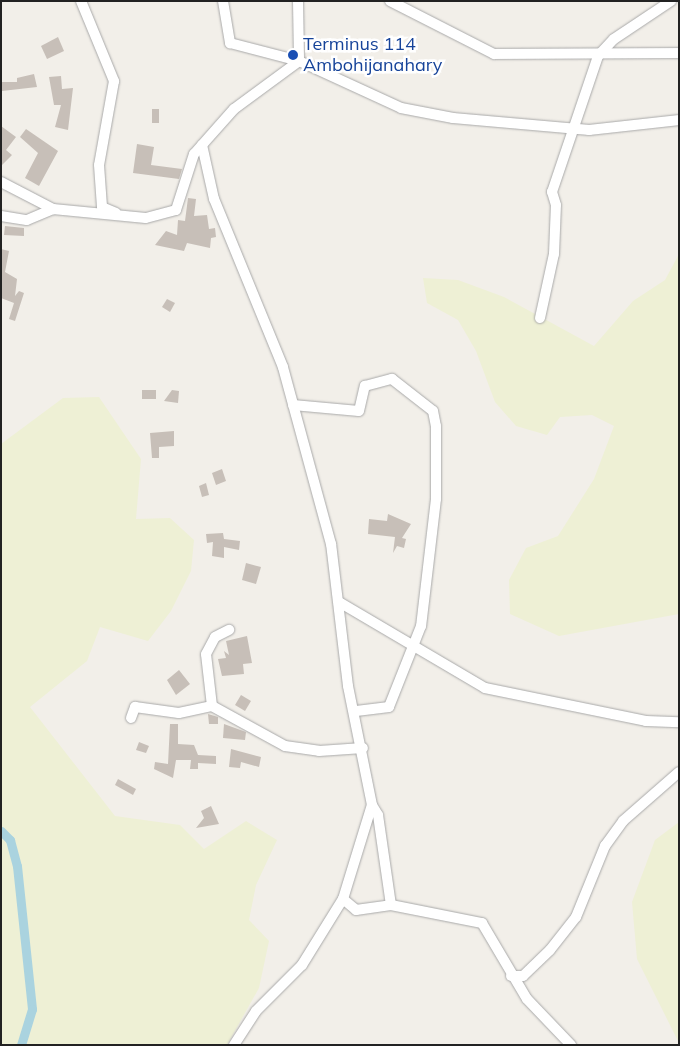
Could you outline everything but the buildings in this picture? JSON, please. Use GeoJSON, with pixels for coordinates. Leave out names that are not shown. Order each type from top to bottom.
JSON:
{"type":"FeatureCollection","features":[{"type":"Feature","properties":{"kind":"street"},"geometry":{"type":"LineString","coordinates":[[81,1],[114,81],[99,165],[102,207],[119,214]]}},
{"type":"Feature","properties":{"kind":"street"},"geometry":{"type":"LineString","coordinates":[[223,1],[230,42],[299,61],[401,108],[570,128],[625,128],[679,120]]}},
{"type":"Feature","properties":{"kind":"street"},"geometry":{"type":"LineString","coordinates":[[298,1],[299,61]]}},
{"type":"Feature","properties":{"kind":"street"},"geometry":{"type":"LineString","coordinates":[[390,1],[494,54],[598,56],[679,53]]}},
{"type":"Feature","properties":{"kind":"street"},"geometry":{"type":"LineString","coordinates":[[540,318],[554,254],[556,205],[552,192],[570,128],[598,56],[614,39],[671,1]]}},
{"type":"Feature","properties":{"kind":"street"},"geometry":{"type":"LineString","coordinates":[[1,182],[54,208],[146,218],[176,210],[194,154],[234,109],[299,61]]}},
{"type":"Feature","properties":{"kind":"street"},"geometry":{"type":"LineString","coordinates":[[202,145],[214,199],[282,367],[331,544],[354,711],[372,804],[378,815],[391,905]]}},
{"type":"Feature","properties":{"kind":"street"},"geometry":{"type":"LineString","coordinates":[[1,216],[27,220],[54,208]]}},
{"type":"Feature","properties":{"kind":"street"},"geometry":{"type":"LineString","coordinates":[[293,405],[359,411],[365,386],[392,379],[433,411],[436,499],[422,626],[411,647],[389,707],[354,711]]}},
{"type":"Feature","properties":{"kind":"street"},"geometry":{"type":"LineString","coordinates":[[339,602],[411,647],[439,658],[486,688],[646,721],[679,722]]}},
{"type":"Feature","properties":{"kind":"street"},"geometry":{"type":"LineString","coordinates":[[212,706],[206,654],[215,638],[229,630]]}},
{"type":"Feature","properties":{"kind":"street"},"geometry":{"type":"LineString","coordinates":[[131,718],[135,707],[179,713],[212,706],[285,746],[319,751],[362,748]]}},
{"type":"Feature","properties":{"kind":"street"},"geometry":{"type":"LineString","coordinates":[[511,976],[523,976],[550,950],[576,917],[605,846],[622,821],[679,772]]}},
{"type":"Feature","properties":{"kind":"street"},"geometry":{"type":"LineString","coordinates":[[234,1045],[256,1011],[302,965],[343,900],[372,804]]}},
{"type":"Feature","properties":{"kind":"street"},"geometry":{"type":"LineString","coordinates":[[343,900],[356,910],[391,905],[482,922],[490,929],[511,976],[571,1045]]}},
{"type":"Feature","properties":{"kind":"green space"},"geometry":{"type":"Polygon","coordinates":[[[679,254],[679,614],[559,636],[510,614],[509,580],[526,548],[558,536],[594,479],[614,426],[592,415],[560,417],[547,435],[516,426],[495,402],[476,351],[458,320],[427,303],[423,278],[458,280],[504,297],[594,346],[633,301],[665,280],[679,254]]]}},
{"type":"Feature","properties":{"kind":"green space"},"geometry":{"type":"Polygon","coordinates":[[[99,397],[141,459],[136,519],[170,518],[194,540],[191,571],[171,611],[148,641],[100,627],[87,661],[30,707],[115,816],[180,825],[204,849],[246,821],[277,840],[256,885],[249,920],[269,941],[259,988],[227,1045],[1,1045],[1,444],[63,398],[99,397]]]}},
{"type":"Feature","properties":{"kind":"green space"},"geometry":{"type":"Polygon","coordinates":[[[679,822],[679,1043],[637,959],[632,902],[655,840],[679,822]]]}},
{"type":"Feature","properties":{"kind":"waterway"},"geometry":{"type":"LineString","coordinates":[[1,831],[10,840],[17,866],[32,1009],[21,1045]]}},
{"type":"Feature","properties":{"kind":"place","name":"Terminus 114 Ambohijanahary"},"geometry":{"type":"Point","coordinates":[293,55]}}]}
